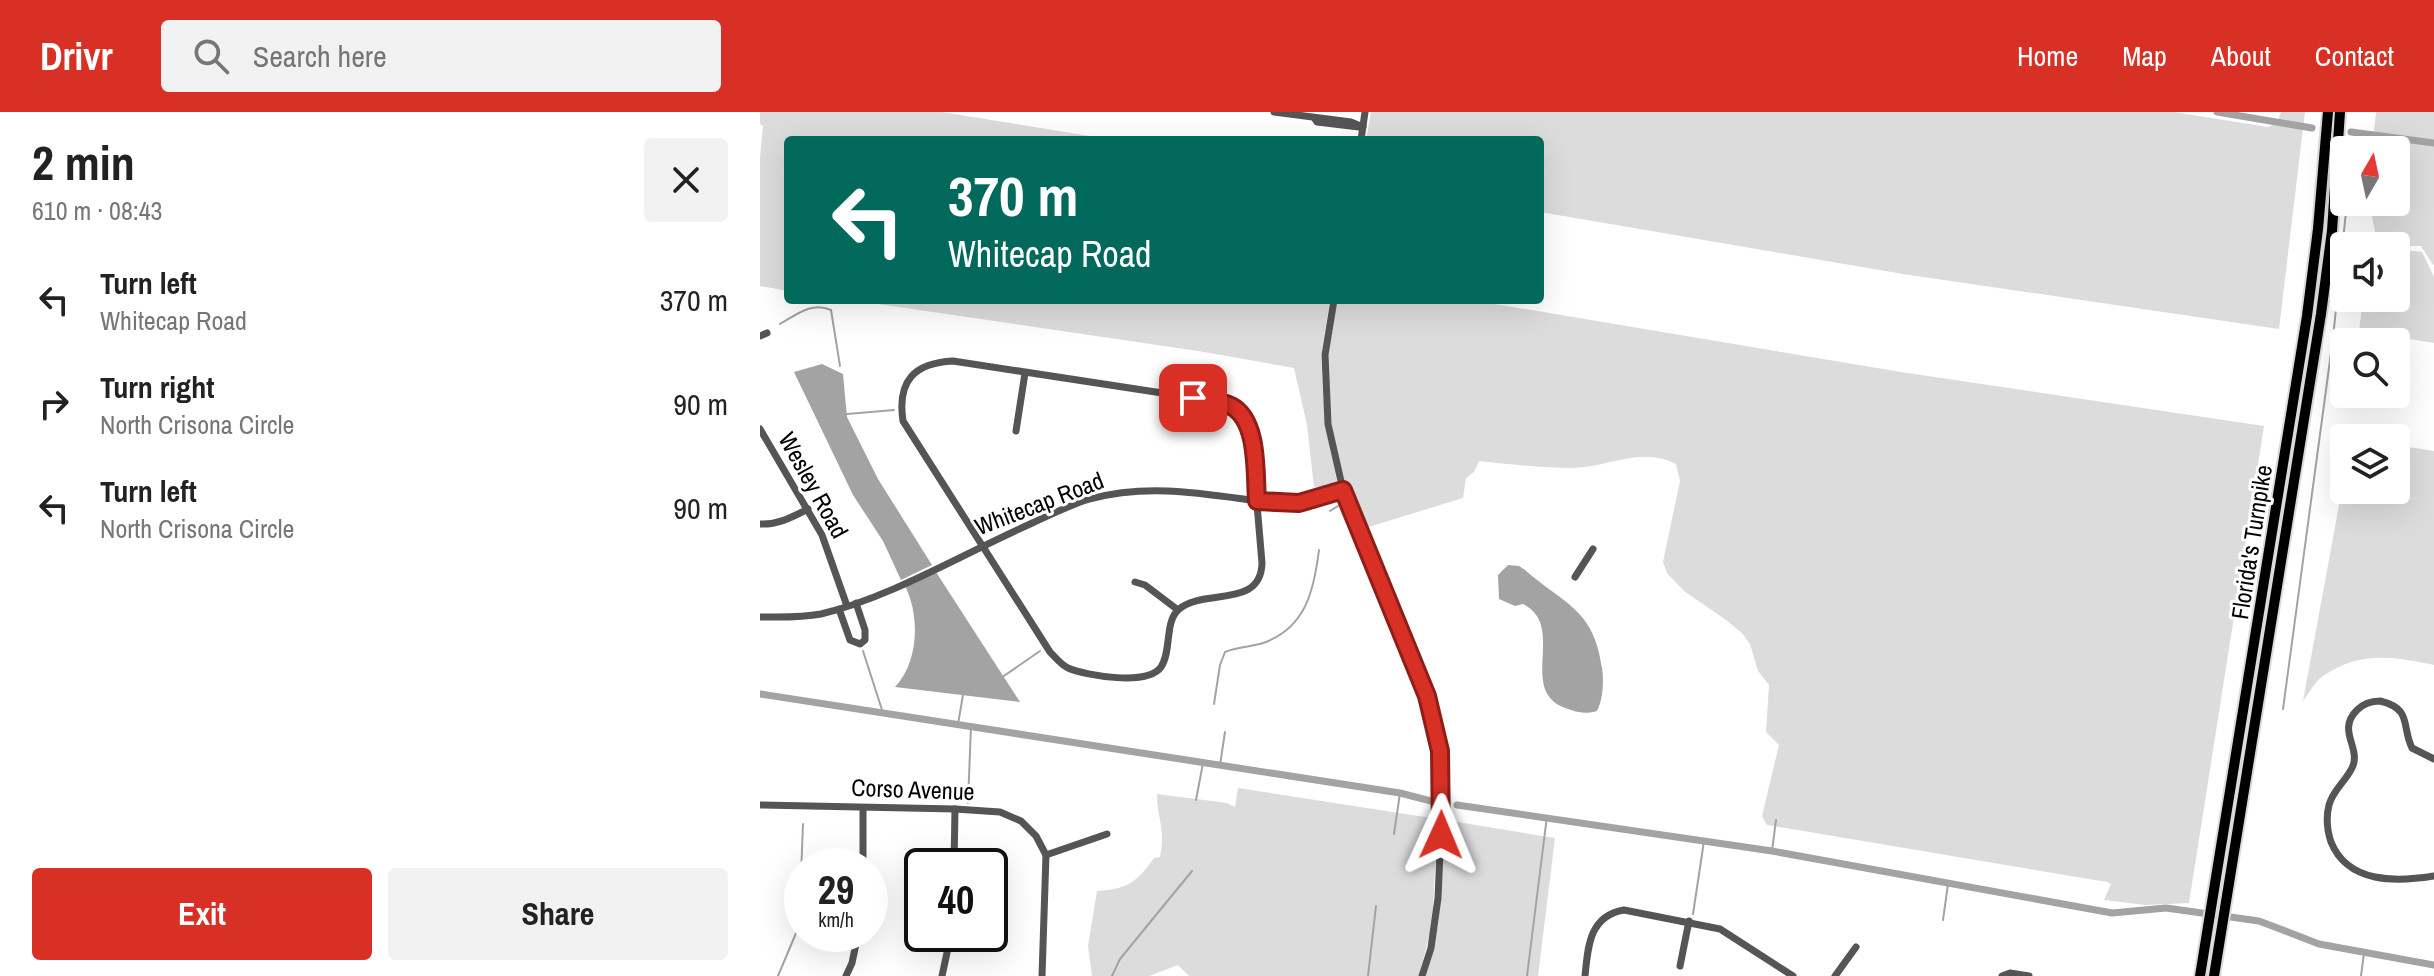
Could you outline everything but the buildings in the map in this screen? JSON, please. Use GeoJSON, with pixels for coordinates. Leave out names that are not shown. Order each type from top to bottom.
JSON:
{"type":"FeatureCollection","features":[{"type":"Feature","properties":{"kind":"highway","name":"Florida's Turnpike"},"geometry":{"type":"LineString","coordinates":[[2200,976],[2307,316],[2328,112]]}},
{"type":"Feature","properties":{"kind":"highway","name":"Florida's Turnpike"},"geometry":{"type":"LineString","coordinates":[[2214,976],[2321,314],[2332,231],[2340,112]]}},
{"type":"Feature","properties":{"kind":"street"},"geometry":{"type":"LineString","coordinates":[[1274,112],[1351,122],[1363,127]]}},
{"type":"Feature","properties":{"kind":"street"},"geometry":{"type":"LineString","coordinates":[[1362,136],[1365,112]]}},
{"type":"Feature","properties":{"kind":"street"},"geometry":{"type":"LineString","coordinates":[[1333,304],[1325,355],[1328,424],[1343,490],[1422,678],[1440,751],[1442,807],[1438,898],[1431,948],[1422,976]]}},
{"type":"Feature","properties":{"kind":"street"},"geometry":{"type":"LineString","coordinates":[[953,361],[1025,373],[1221,402],[1243,415],[1249,425],[1262,572],[1257,581],[1241,593],[1192,603],[1178,610],[1172,622],[1164,662],[1154,674],[1134,679],[1067,667],[1050,652],[903,421],[900,400],[903,390],[915,372],[937,362],[953,361]]}},
{"type":"Feature","properties":{"kind":"street"},"geometry":{"type":"LineString","coordinates":[[1016,431],[1025,373]]}},
{"type":"Feature","properties":{"kind":"street","name":"Wesley Road"},"geometry":{"type":"LineString","coordinates":[[760,429],[808,509],[829,553],[847,606]]}},
{"type":"Feature","properties":{"kind":"street","name":"Whitecap Road"},"geometry":{"type":"LineString","coordinates":[[760,617],[792,618],[856,603],[1087,500],[1131,491],[1182,490],[1257,501],[1299,503],[1343,490]]}},
{"type":"Feature","properties":{"kind":"street"},"geometry":{"type":"LineString","coordinates":[[760,524],[771,525],[788,520],[808,509]]}},
{"type":"Feature","properties":{"kind":"street"},"geometry":{"type":"LineString","coordinates":[[1575,577],[1593,549]]}},
{"type":"Feature","properties":{"kind":"street"},"geometry":{"type":"LineString","coordinates":[[1135,582],[1145,585],[1178,610]]}},
{"type":"Feature","properties":{"kind":"street"},"geometry":{"type":"LineString","coordinates":[[839,609],[850,640],[860,644],[865,640],[866,633],[856,603]]}},
{"type":"Feature","properties":{"kind":"street"},"geometry":{"type":"LineString","coordinates":[[2434,759],[2412,748],[2406,718],[2401,711],[2380,701],[2362,706],[2353,715],[2348,729],[2354,764],[2333,793],[2327,825],[2340,858],[2357,871],[2387,879],[2434,876]]}},
{"type":"Feature","properties":{"kind":"street","name":"Corso Avenue"},"geometry":{"type":"LineString","coordinates":[[760,805],[1000,812],[1021,821],[1036,836],[1046,855]]}},
{"type":"Feature","properties":{"kind":"street"},"geometry":{"type":"LineString","coordinates":[[863,808],[863,848]]}},
{"type":"Feature","properties":{"kind":"street"},"geometry":{"type":"LineString","coordinates":[[954,848],[955,809]]}},
{"type":"Feature","properties":{"kind":"street"},"geometry":{"type":"LineString","coordinates":[[1042,976],[1046,855],[1107,834]]}},
{"type":"Feature","properties":{"kind":"street"},"geometry":{"type":"LineString","coordinates":[[1585,976],[1590,938],[1603,918],[1624,910],[1720,929],[1793,976]]}},
{"type":"Feature","properties":{"kind":"street"},"geometry":{"type":"LineString","coordinates":[[1680,966],[1689,921]]}},
{"type":"Feature","properties":{"kind":"street"},"geometry":{"type":"LineString","coordinates":[[1835,976],[1856,947]]}},
{"type":"Feature","properties":{"kind":"street"},"geometry":{"type":"LineString","coordinates":[[846,976],[854,952]]}},
{"type":"Feature","properties":{"kind":"street"},"geometry":{"type":"LineString","coordinates":[[942,976],[947,952]]}},
{"type":"Feature","properties":{"kind":"street"},"geometry":{"type":"LineString","coordinates":[[2002,976],[2010,973],[2029,976]]}},
{"type":"Feature","properties":{"kind":"shaded area"},"geometry":{"type":"Polygon","coordinates":[[[760,112],[942,112],[1089,136],[784,136],[784,290],[760,286],[760,157],[763,126],[760,124],[760,112]]]}},
{"type":"Feature","properties":{"kind":"shaded area"},"geometry":{"type":"Polygon","coordinates":[[[1371,112],[2174,112],[2268,127],[2277,123],[2281,112],[2305,112],[2279,329],[1903,274],[1544,213],[1544,136],[1367,136],[1371,112]]]}},
{"type":"Feature","properties":{"kind":"shaded area"},"geometry":{"type":"Polygon","coordinates":[[[2376,112],[2434,112],[2434,266],[2421,246],[2410,246],[2410,232],[2375,232],[2372,216],[2410,216],[2410,136],[2373,136],[2376,112]]]}},
{"type":"Feature","properties":{"kind":"shaded area"},"geometry":{"type":"Polygon","coordinates":[[[2410,251],[2422,252],[2434,277],[2434,343],[2410,339],[2410,328],[2359,328],[2361,312],[2410,312],[2410,251]]]}},
{"type":"Feature","properties":{"kind":"shaded area"},"geometry":{"type":"Polygon","coordinates":[[[878,304],[1329,304],[1321,356],[1325,424],[1338,486],[1314,487],[1307,425],[1294,368],[878,304]]]}},
{"type":"Feature","properties":{"kind":"shaded area"},"geometry":{"type":"Polygon","coordinates":[[[1336,304],[1495,304],[1901,372],[2264,426],[2189,903],[2145,905],[2104,900],[2111,884],[2107,882],[1767,825],[1762,816],[1779,745],[1766,732],[1769,685],[1758,671],[1750,644],[1742,633],[1684,591],[1667,573],[1663,562],[1680,481],[1676,464],[1650,457],[1573,468],[1479,461],[1474,472],[1466,478],[1463,498],[1362,529],[1335,444],[1327,377],[1336,304]]]}},
{"type":"Feature","properties":{"kind":"shaded area"},"geometry":{"type":"Polygon","coordinates":[[[822,364],[843,374],[847,417],[878,479],[932,565],[901,580],[883,541],[853,495],[794,372],[822,364]]]}},
{"type":"Feature","properties":{"kind":"shaded area"},"geometry":{"type":"Polygon","coordinates":[[[2410,447],[2434,451],[2434,665],[2390,658],[2350,662],[2323,676],[2303,701],[2339,504],[2410,504],[2410,447]]]}},
{"type":"Feature","properties":{"kind":"shaded area"},"geometry":{"type":"Polygon","coordinates":[[[1508,565],[1525,570],[1585,620],[1598,648],[1602,668],[1601,701],[1597,711],[1584,713],[1571,710],[1554,702],[1546,690],[1542,676],[1542,628],[1536,615],[1523,604],[1515,606],[1499,599],[1498,575],[1508,565]]]}},
{"type":"Feature","properties":{"kind":"shaded area"},"geometry":{"type":"Polygon","coordinates":[[[936,572],[1020,702],[895,687],[909,665],[915,638],[913,610],[905,586],[936,572]]]}},
{"type":"Feature","properties":{"kind":"shaded area"},"geometry":{"type":"Polygon","coordinates":[[[1238,788],[1438,819],[1432,925],[1419,976],[1189,976],[1178,965],[1149,976],[1092,976],[1088,946],[1097,891],[1131,883],[1154,858],[1160,857],[1162,831],[1157,794],[1227,803],[1235,807],[1238,788]]]}},
{"type":"Feature","properties":{"kind":"shaded area"},"geometry":{"type":"Polygon","coordinates":[[[1445,820],[1555,838],[1538,976],[1426,976],[1438,925],[1445,820]]]}},
{"type":"Feature","properties":{"kind":"waterway"},"geometry":{"type":"LineString","coordinates":[[2217,112],[2312,128]]}},
{"type":"Feature","properties":{"kind":"waterway"},"geometry":{"type":"LineString","coordinates":[[2351,132],[2434,143]]}},
{"type":"Feature","properties":{"kind":"waterway"},"geometry":{"type":"LineString","coordinates":[[2283,709],[2333,338],[2346,216]]}},
{"type":"Feature","properties":{"kind":"waterway"},"geometry":{"type":"LineString","coordinates":[[780,324],[811,308],[831,310],[840,366]]}},
{"type":"Feature","properties":{"kind":"waterway"},"geometry":{"type":"LineString","coordinates":[[847,414],[894,410]]}},
{"type":"Feature","properties":{"kind":"waterway"},"geometry":{"type":"LineString","coordinates":[[1330,511],[1338,506]]}},
{"type":"Feature","properties":{"kind":"waterway"},"geometry":{"type":"LineString","coordinates":[[1214,704],[1225,652],[1263,643],[1278,636],[1298,618],[1310,593],[1319,550]]}},
{"type":"Feature","properties":{"kind":"waterway"},"geometry":{"type":"LineString","coordinates":[[863,651],[883,713]]}},
{"type":"Feature","properties":{"kind":"waterway"},"geometry":{"type":"LineString","coordinates":[[1001,678],[1040,651]]}},
{"type":"Feature","properties":{"kind":"waterway"},"geometry":{"type":"LineString","coordinates":[[760,694],[1400,793],[1431,801]]}},
{"type":"Feature","properties":{"kind":"waterway"},"geometry":{"type":"LineString","coordinates":[[958,724],[963,695]]}},
{"type":"Feature","properties":{"kind":"waterway"},"geometry":{"type":"LineString","coordinates":[[968,803],[971,726]]}},
{"type":"Feature","properties":{"kind":"waterway"},"geometry":{"type":"LineString","coordinates":[[1220,765],[1225,732]]}},
{"type":"Feature","properties":{"kind":"waterway"},"geometry":{"type":"LineString","coordinates":[[1196,800],[1203,763]]}},
{"type":"Feature","properties":{"kind":"waterway"},"geometry":{"type":"LineString","coordinates":[[1394,834],[1400,793]]}},
{"type":"Feature","properties":{"kind":"waterway"},"geometry":{"type":"LineString","coordinates":[[1457,805],[1772,851],[2112,913],[2166,908],[2259,921],[2319,944],[2434,965]]}},
{"type":"Feature","properties":{"kind":"waterway"},"geometry":{"type":"LineString","coordinates":[[1527,976],[1547,816]]}},
{"type":"Feature","properties":{"kind":"waterway"},"geometry":{"type":"LineString","coordinates":[[1772,851],[1776,820]]}},
{"type":"Feature","properties":{"kind":"waterway"},"geometry":{"type":"LineString","coordinates":[[778,976],[799,926],[803,824]]}},
{"type":"Feature","properties":{"kind":"waterway"},"geometry":{"type":"LineString","coordinates":[[1693,914],[1704,841]]}},
{"type":"Feature","properties":{"kind":"waterway"},"geometry":{"type":"LineString","coordinates":[[1112,976],[1120,959],[1192,871]]}},
{"type":"Feature","properties":{"kind":"waterway"},"geometry":{"type":"LineString","coordinates":[[1943,920],[1948,884]]}},
{"type":"Feature","properties":{"kind":"waterway"},"geometry":{"type":"LineString","coordinates":[[1368,976],[1376,906]]}},
{"type":"Feature","properties":{"kind":"waterway"},"geometry":{"type":"LineString","coordinates":[[2361,976],[2364,953]]}},
{"type":"Feature","properties":{"kind":"route"},"geometry":{"type":"LineString","coordinates":[[1193,398],[1221,402],[1243,415],[1251,434],[1257,501],[1299,503],[1343,490],[1422,678],[1440,751],[1441,835]]}}]}
